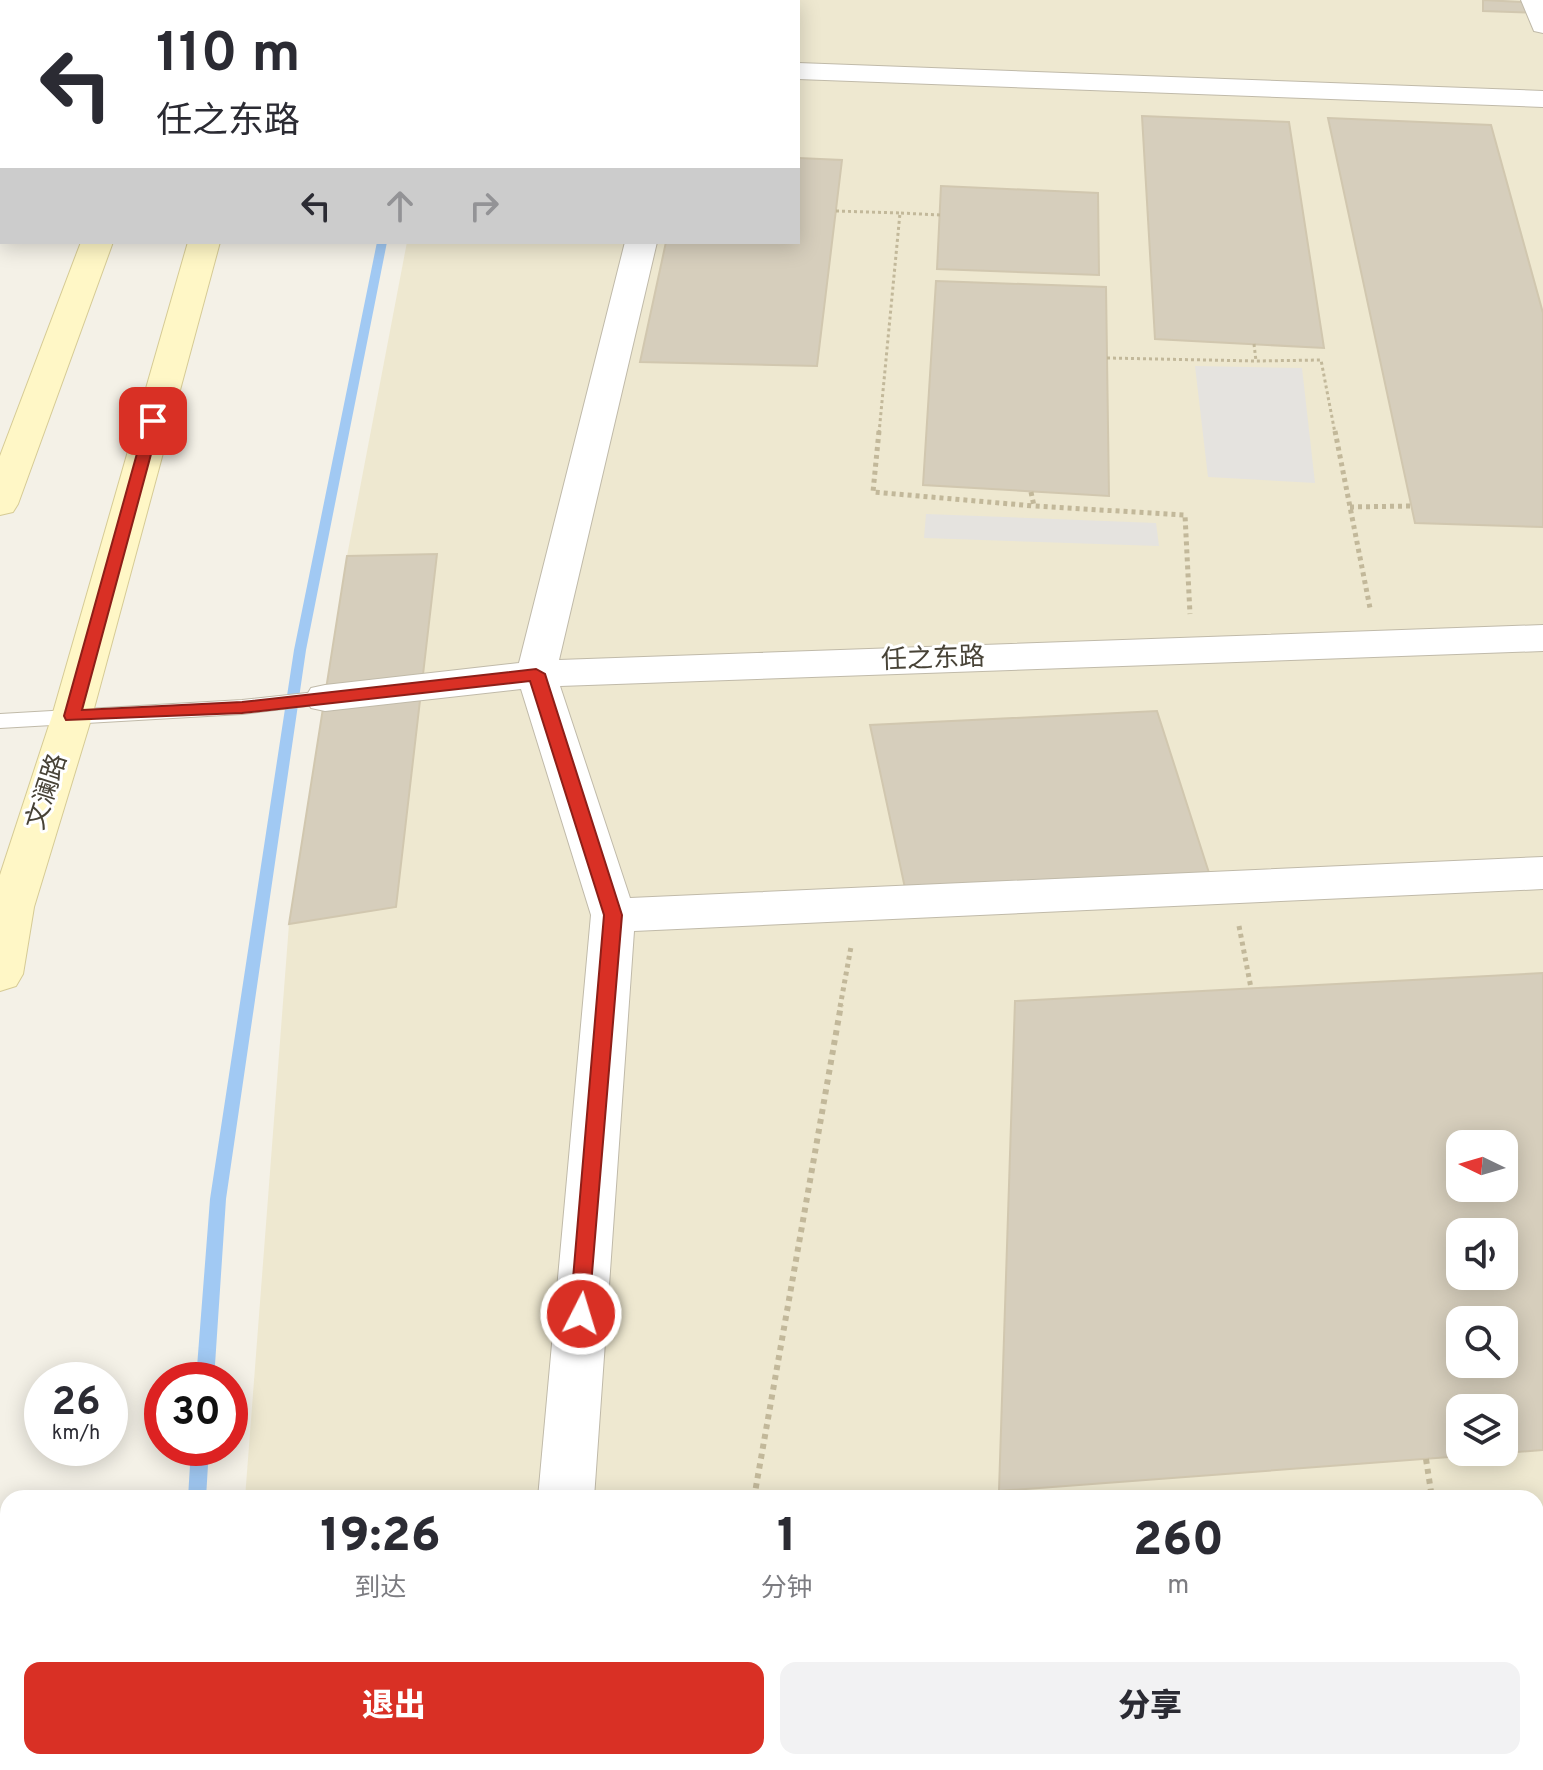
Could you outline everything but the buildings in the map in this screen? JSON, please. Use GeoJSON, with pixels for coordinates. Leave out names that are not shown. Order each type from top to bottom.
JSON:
{"type":"FeatureCollection","features":[{"type":"Feature","properties":{"kind":"main road"},"geometry":{"type":"LineString","coordinates":[[0,504],[96,244]]}},
{"type":"Feature","properties":{"kind":"main road","name":"文澜路"},"geometry":{"type":"LineString","coordinates":[[0,974],[6,907],[72,716],[203,244]]}},
{"type":"Feature","properties":{"kind":"street"},"geometry":{"type":"LineString","coordinates":[[1534,0],[1543,25]]}},
{"type":"Feature","properties":{"kind":"street"},"geometry":{"type":"LineString","coordinates":[[800,71],[1543,99]]}},
{"type":"Feature","properties":{"kind":"street"},"geometry":{"type":"LineString","coordinates":[[567,1490],[613,915],[536,674],[641,244]]}},
{"type":"Feature","properties":{"kind":"street","name":"任之东路"},"geometry":{"type":"LineString","coordinates":[[325,698],[536,674],[1543,638]]}},
{"type":"Feature","properties":{"kind":"street"},"geometry":{"type":"LineString","coordinates":[[613,915],[1543,873]]}},
{"type":"Feature","properties":{"kind":"lane"},"geometry":{"type":"LineString","coordinates":[[0,721],[242,707],[325,698]]}},
{"type":"Feature","properties":{"kind":"path"},"geometry":{"type":"LineString","coordinates":[[836,211],[940,215]]}},
{"type":"Feature","properties":{"kind":"path"},"geometry":{"type":"LineString","coordinates":[[900,213],[873,492],[1185,515],[1192,651]]}},
{"type":"Feature","properties":{"kind":"path"},"geometry":{"type":"LineString","coordinates":[[1254,344],[1256,361]]}},
{"type":"Feature","properties":{"kind":"path"},"geometry":{"type":"LineString","coordinates":[[1107,358],[1321,360],[1377,644]]}},
{"type":"Feature","properties":{"kind":"path"},"geometry":{"type":"LineString","coordinates":[[1031,492],[1034,506]]}},
{"type":"Feature","properties":{"kind":"path"},"geometry":{"type":"LineString","coordinates":[[1350,507],[1412,506]]}},
{"type":"Feature","properties":{"kind":"path"},"geometry":{"type":"LineString","coordinates":[[1231,887],[1251,988]]}},
{"type":"Feature","properties":{"kind":"path"},"geometry":{"type":"LineString","coordinates":[[755,1490],[859,904]]}},
{"type":"Feature","properties":{"kind":"path"},"geometry":{"type":"LineString","coordinates":[[1426,1459],[1431,1490]]}},
{"type":"Feature","properties":{"kind":"shaded area"},"geometry":{"type":"Polygon","coordinates":[[[800,0],[1543,0],[1543,1490],[246,1490],[289,924],[347,556],[407,244],[800,244],[800,0]]]}},
{"type":"Feature","properties":{"kind":"shaded area"},"geometry":{"type":"Polygon","coordinates":[[[1195,366],[1302,368],[1315,483],[1208,477],[1195,366]]]}},
{"type":"Feature","properties":{"kind":"shaded area"},"geometry":{"type":"Polygon","coordinates":[[[926,514],[1156,523],[1159,546],[924,538],[926,514]]]}},
{"type":"Feature","properties":{"kind":"waterway"},"geometry":{"type":"LineString","coordinates":[[206,1362],[218,1199],[300,650],[382,244]]}},
{"type":"Feature","properties":{"kind":"waterway"},"geometry":{"type":"LineString","coordinates":[[197,1490],[199,1466]]}},
{"type":"Feature","properties":{"kind":"route"},"geometry":{"type":"LineString","coordinates":[[153,421],[72,716],[242,707],[536,674],[613,915],[581,1314]]}}]}
